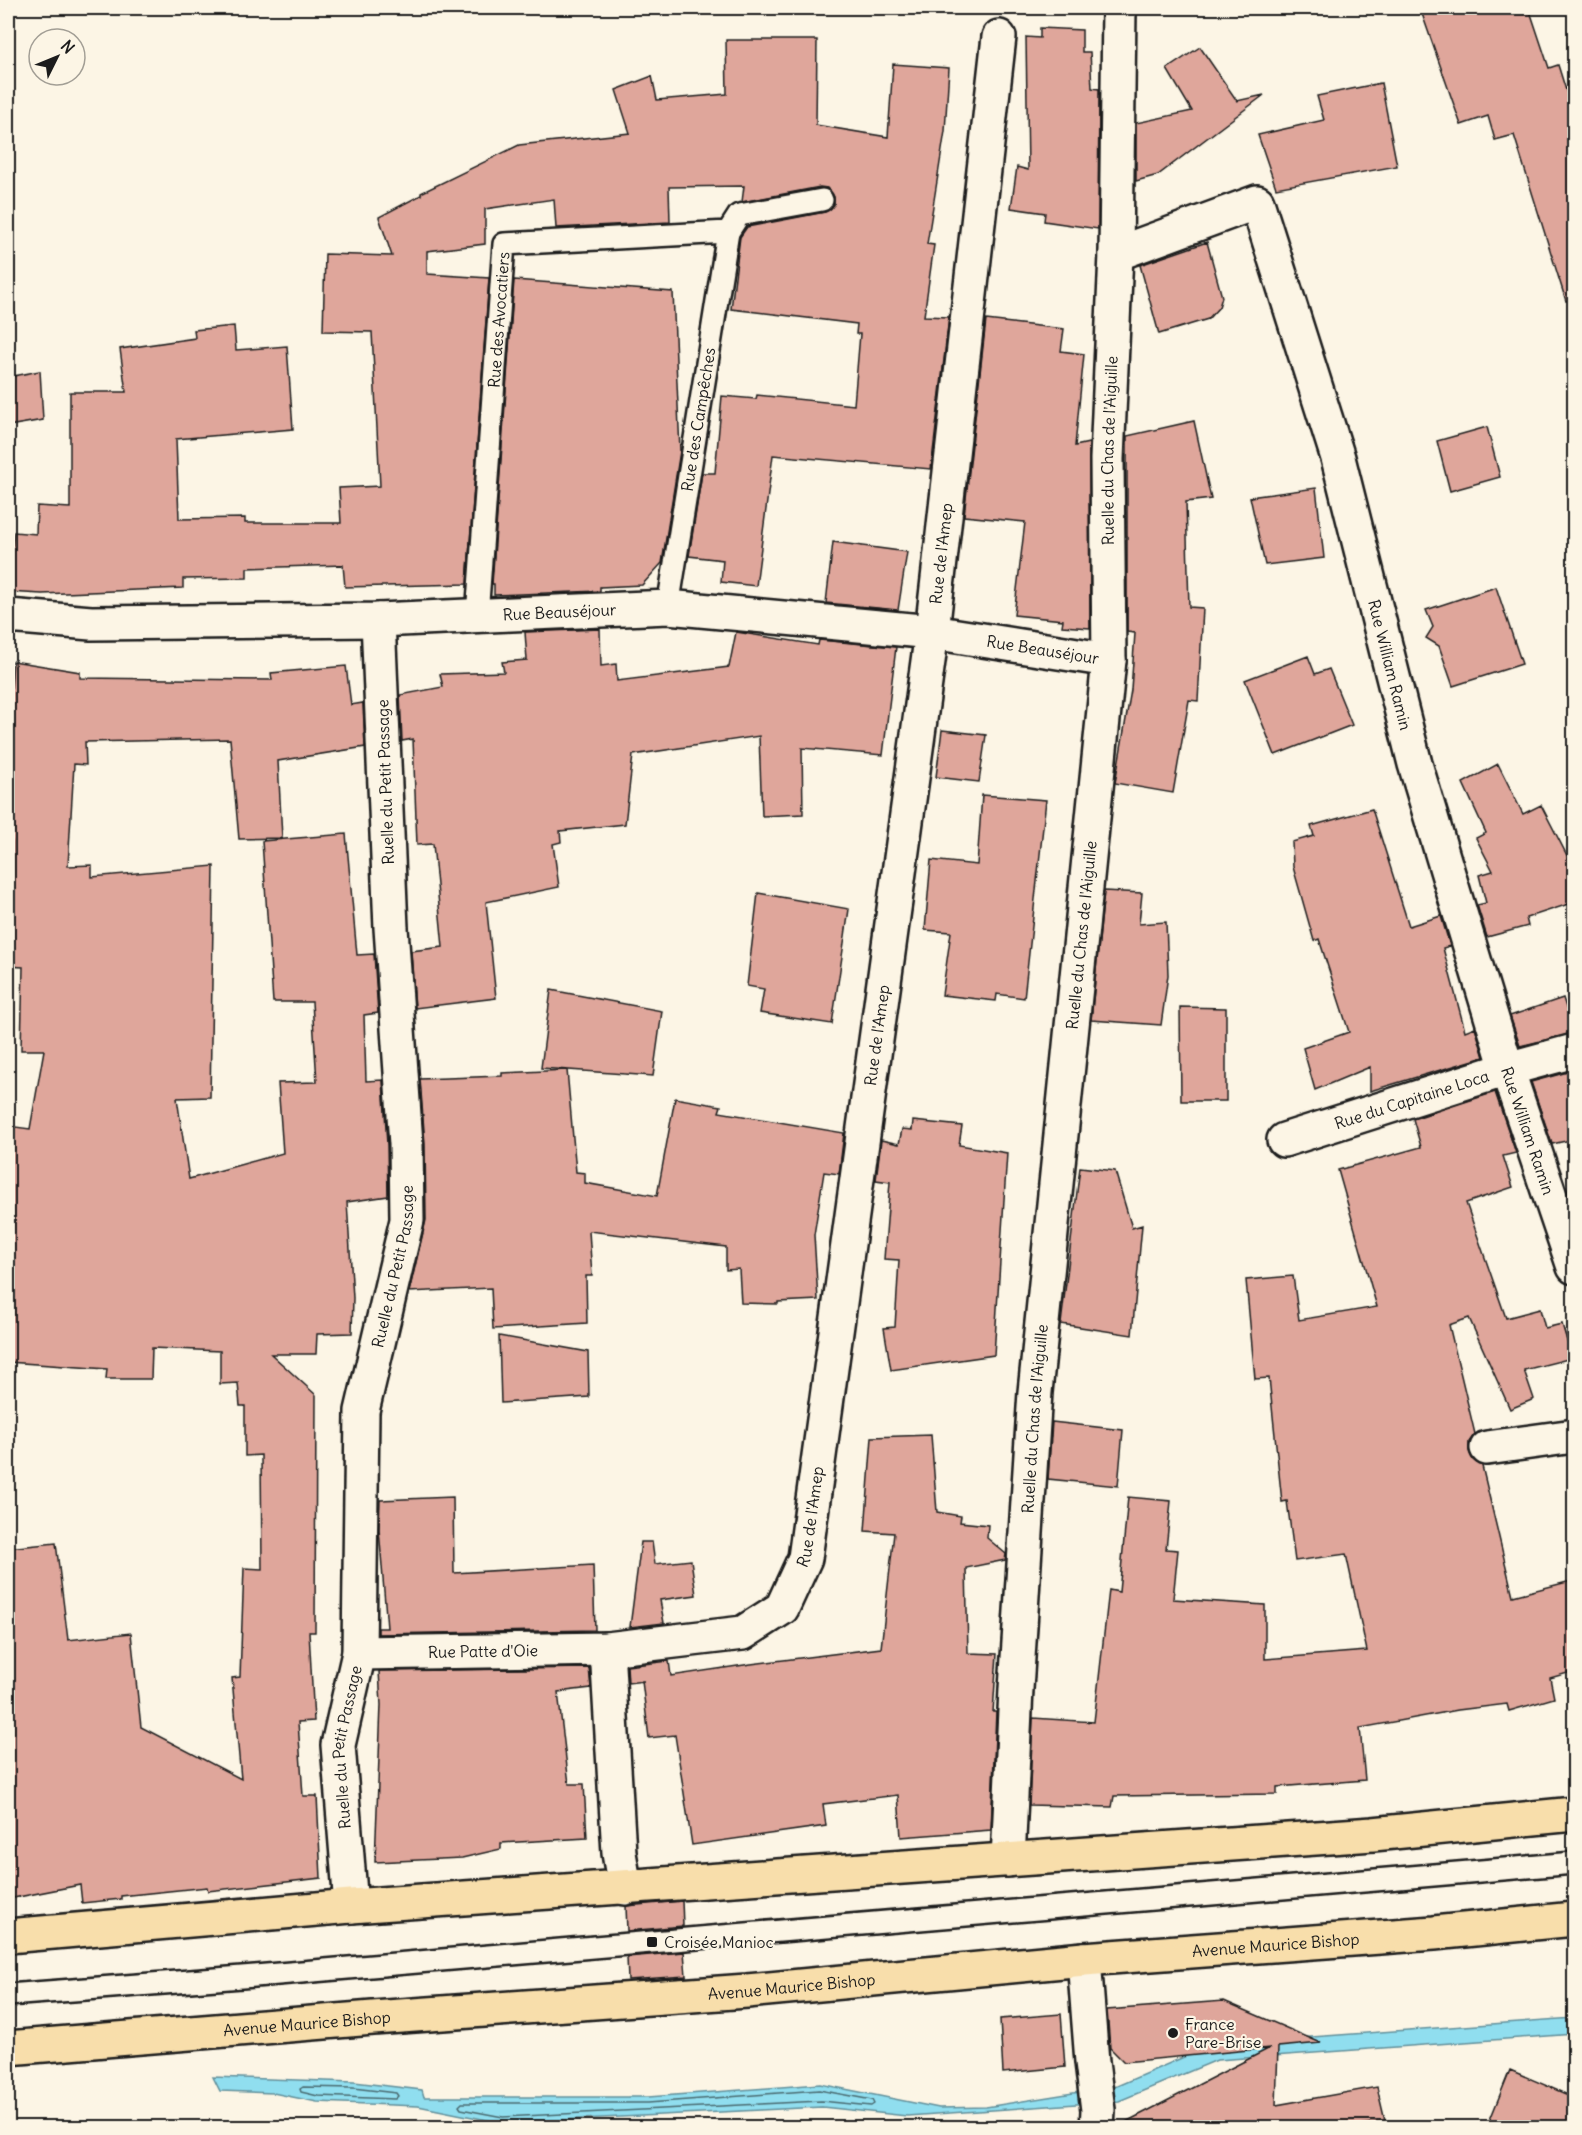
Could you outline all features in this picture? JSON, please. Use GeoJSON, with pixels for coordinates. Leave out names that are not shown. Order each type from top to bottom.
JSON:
{"type":"FeatureCollection","features":[{"type":"Feature","properties":{"kind":"main road"},"geometry":{"type":"LineString","coordinates":[[8,1936],[351,1906],[1372,1834],[1575,1814]]}},
{"type":"Feature","properties":{"kind":"main road","name":"Avenue Maurice Bishop"},"geometry":{"type":"LineString","coordinates":[[8,2048],[372,2018],[747,1991],[1084,1959],[1434,1933],[1575,1919]]}},
{"type":"Feature","properties":{"kind":"street","name":"Ruelle du Chas de l'Aiguille"},"geometry":{"type":"LineString","coordinates":[[1008,1860],[1016,1689],[1035,1392],[1109,660],[1107,459],[1116,254],[1119,8]]}},
{"type":"Feature","properties":{"kind":"street","name":"Rue de l'Amep"},"geometry":{"type":"LineString","coordinates":[[607,1649],[743,1633],[782,1608],[805,1558],[932,632],[999,37]]}},
{"type":"Feature","properties":{"kind":"street","name":"Rue William Ramin"},"geometry":{"type":"LineString","coordinates":[[1116,254],[1257,202],[1338,458],[1415,764],[1507,1068],[1575,1267]]}},
{"type":"Feature","properties":{"kind":"street","name":"Rue Beauséjour"},"geometry":{"type":"LineString","coordinates":[[8,616],[91,623],[378,620],[668,607],[932,632],[1109,660]]}},
{"type":"Feature","properties":{"kind":"street","name":"Ruelle du Petit Passage"},"geometry":{"type":"LineString","coordinates":[[351,1906],[338,1745],[359,1653],[362,1411],[407,1220],[406,1144],[391,928],[378,620]]}},
{"type":"Feature","properties":{"kind":"street","name":"Rue du Capitaine Loca"},"geometry":{"type":"LineString","coordinates":[[1284,1140],[1507,1068],[1575,1051]]}},
{"type":"Feature","properties":{"kind":"street"},"geometry":{"type":"LineString","coordinates":[[1487,1448],[1575,1436]]}},
{"type":"Feature","properties":{"kind":"street","name":"Rue Patte d'Oie"},"geometry":{"type":"LineString","coordinates":[[359,1653],[607,1649]]}},
{"type":"Feature","properties":{"kind":"street"},"geometry":{"type":"LineString","coordinates":[[607,1649],[619,1852],[625,1888]]}},
{"type":"Feature","properties":{"kind":"street"},"geometry":{"type":"LineString","coordinates":[[1084,1959],[1097,2119]]}},
{"type":"Feature","properties":{"kind":"lane"},"geometry":{"type":"LineString","coordinates":[[728,232],[739,215],[822,200]]}},
{"type":"Feature","properties":{"kind":"lane","name":"Rue des Campêches"},"geometry":{"type":"LineString","coordinates":[[668,607],[728,232]]}},
{"type":"Feature","properties":{"kind":"lane","name":"Rue des Avocatiers"},"geometry":{"type":"LineString","coordinates":[[477,616],[504,244],[728,232]]}},
{"type":"Feature","properties":{"kind":"lane"},"geometry":{"type":"LineString","coordinates":[[8,1995],[1575,1863]]}},
{"type":"Feature","properties":{"kind":"water"},"geometry":{"type":"Polygon","coordinates":[[[1574,2018],[1574,2034],[1217,2060],[1119,2101],[907,2116],[822,2107],[502,2123],[418,2106],[317,2102],[273,2093],[220,2091],[213,2077],[354,2082],[422,2090],[424,2097],[648,2097],[820,2084],[939,2108],[986,2107],[1117,2086],[1214,2044],[1574,2018]]]}},
{"type":"Feature","properties":{"kind":"building"},"geometry":{"type":"Polygon","coordinates":[[[1420,8],[1529,8],[1549,68],[1558,65],[1575,119],[1575,299],[1566,301],[1514,135],[1495,140],[1488,116],[1461,125],[1420,8]]]}},
{"type":"Feature","properties":{"kind":"building"},"geometry":{"type":"Polygon","coordinates":[[[1040,28],[1082,30],[1082,52],[1090,52],[1092,88],[1099,89],[1098,229],[1044,221],[1045,213],[1011,208],[1017,167],[1028,170],[1026,37],[1040,38],[1040,28]]]}},
{"type":"Feature","properties":{"kind":"building"},"geometry":{"type":"Polygon","coordinates":[[[726,40],[817,40],[816,125],[888,137],[893,64],[949,68],[945,131],[927,244],[934,245],[924,316],[949,317],[931,469],[773,455],[756,586],[721,582],[723,560],[689,556],[702,473],[715,473],[722,396],[756,399],[757,395],[854,405],[860,334],[856,334],[857,324],[731,309],[740,237],[747,227],[825,212],[834,205],[834,197],[827,188],[820,187],[742,202],[744,186],[669,187],[670,222],[556,228],[554,199],[485,209],[485,244],[427,251],[427,274],[489,278],[467,584],[345,587],[343,565],[247,568],[247,578],[183,579],[183,588],[42,594],[8,592],[14,532],[36,534],[37,506],[70,508],[70,392],[126,392],[120,349],[195,338],[194,330],[234,326],[236,350],[287,346],[293,429],[176,439],[179,519],[245,518],[245,523],[341,523],[339,488],[380,486],[372,332],[323,331],[325,254],[392,256],[379,217],[421,193],[519,145],[630,133],[616,90],[652,76],[657,100],[727,94],[726,40]]]}},
{"type":"Feature","properties":{"kind":"building"},"geometry":{"type":"Polygon","coordinates":[[[1200,47],[1237,101],[1264,95],[1158,175],[1136,181],[1136,123],[1192,111],[1167,69],[1200,47]]]}},
{"type":"Feature","properties":{"kind":"building"},"geometry":{"type":"Polygon","coordinates":[[[1381,83],[1397,166],[1276,188],[1258,135],[1324,120],[1317,96],[1381,83]]]}},
{"type":"Feature","properties":{"kind":"building"},"geometry":{"type":"Polygon","coordinates":[[[1207,242],[1222,297],[1219,307],[1208,319],[1159,334],[1140,265],[1207,242]]]}},
{"type":"Feature","properties":{"kind":"building"},"geometry":{"type":"Polygon","coordinates":[[[514,280],[673,292],[680,451],[662,563],[642,585],[600,587],[600,591],[494,595],[494,584],[492,584],[514,280]]]}},
{"type":"Feature","properties":{"kind":"building"},"geometry":{"type":"Polygon","coordinates":[[[986,320],[1064,329],[1061,351],[1084,354],[1075,446],[1089,443],[1090,628],[1062,626],[1063,620],[1014,615],[1025,522],[964,516],[986,320]]]}},
{"type":"Feature","properties":{"kind":"building"},"geometry":{"type":"Polygon","coordinates":[[[40,371],[43,420],[8,426],[8,377],[40,371]]]}},
{"type":"Feature","properties":{"kind":"building"},"geometry":{"type":"Polygon","coordinates":[[[1194,421],[1211,499],[1186,502],[1189,607],[1203,608],[1198,701],[1189,700],[1173,793],[1115,783],[1131,690],[1135,633],[1127,632],[1127,436],[1194,421]]]}},
{"type":"Feature","properties":{"kind":"building"},"geometry":{"type":"Polygon","coordinates":[[[1487,427],[1500,477],[1450,491],[1437,441],[1487,427]]]}},
{"type":"Feature","properties":{"kind":"building"},"geometry":{"type":"Polygon","coordinates":[[[1316,488],[1324,558],[1265,565],[1250,497],[1316,488]]]}},
{"type":"Feature","properties":{"kind":"building"},"geometry":{"type":"Polygon","coordinates":[[[833,542],[907,552],[898,610],[826,603],[833,542]]]}},
{"type":"Feature","properties":{"kind":"building"},"geometry":{"type":"Polygon","coordinates":[[[1496,587],[1522,664],[1453,686],[1439,646],[1426,638],[1433,627],[1426,610],[1496,587]]]}},
{"type":"Feature","properties":{"kind":"building"},"geometry":{"type":"Polygon","coordinates":[[[600,629],[601,666],[616,664],[617,681],[729,667],[736,632],[818,645],[819,640],[896,647],[883,755],[802,748],[803,814],[762,816],[759,736],[633,755],[625,824],[560,831],[561,842],[553,844],[559,887],[486,902],[496,998],[415,1008],[411,951],[443,947],[433,844],[417,845],[413,739],[402,741],[400,695],[443,687],[440,674],[504,672],[502,662],[527,660],[525,632],[600,629]]]}},
{"type":"Feature","properties":{"kind":"building"},"geometry":{"type":"Polygon","coordinates":[[[1308,656],[1315,674],[1329,669],[1352,725],[1275,755],[1245,680],[1308,656]]]}},
{"type":"Feature","properties":{"kind":"building"},"geometry":{"type":"Polygon","coordinates":[[[13,661],[80,672],[80,678],[272,680],[271,673],[346,666],[351,705],[363,703],[365,747],[278,761],[282,838],[239,839],[230,739],[85,742],[86,765],[74,764],[68,866],[92,865],[92,877],[214,866],[210,1097],[177,1098],[189,1179],[283,1153],[278,1083],[317,1082],[312,1002],[273,1002],[262,841],[346,834],[357,955],[374,954],[378,1013],[364,1015],[366,1081],[383,1080],[388,1196],[347,1202],[353,1298],[352,1333],[317,1334],[316,1354],[271,1354],[316,1395],[315,1632],[309,1632],[314,1721],[298,1722],[303,1796],[317,1796],[321,1878],[208,1891],[207,1887],[121,1896],[121,1899],[82,1903],[80,1885],[8,1899],[8,1548],[56,1543],[68,1640],[131,1633],[141,1727],[241,1779],[232,1678],[240,1677],[244,1568],[262,1569],[261,1455],[245,1456],[245,1406],[240,1406],[238,1383],[220,1384],[220,1351],[152,1348],[151,1379],[106,1379],[107,1369],[8,1362],[8,1126],[30,1129],[44,1050],[21,1050],[23,967],[8,966],[8,913],[13,914],[12,841],[8,840],[14,746],[8,746],[8,734],[13,661]]]}},
{"type":"Feature","properties":{"kind":"building"},"geometry":{"type":"Polygon","coordinates":[[[942,730],[986,735],[979,782],[936,777],[942,730]]]}},
{"type":"Feature","properties":{"kind":"building"},"geometry":{"type":"Polygon","coordinates":[[[1498,764],[1523,814],[1541,805],[1575,871],[1575,902],[1526,918],[1528,926],[1487,937],[1477,905],[1486,903],[1479,875],[1493,871],[1476,838],[1486,833],[1463,783],[1498,764]]]}},
{"type":"Feature","properties":{"kind":"building"},"geometry":{"type":"Polygon","coordinates":[[[982,795],[1046,800],[1024,998],[997,994],[996,1001],[942,995],[951,932],[925,930],[931,860],[977,865],[982,795]]]}},
{"type":"Feature","properties":{"kind":"building"},"geometry":{"type":"Polygon","coordinates":[[[1372,809],[1409,926],[1441,916],[1450,946],[1443,948],[1465,1031],[1475,1027],[1484,1057],[1370,1091],[1370,1067],[1315,1090],[1303,1048],[1349,1032],[1319,939],[1314,941],[1293,867],[1292,842],[1314,836],[1311,826],[1372,809]]]}},
{"type":"Feature","properties":{"kind":"building"},"geometry":{"type":"Polygon","coordinates":[[[1104,891],[1142,893],[1139,924],[1166,922],[1168,975],[1161,1025],[1091,1020],[1104,891]]]}},
{"type":"Feature","properties":{"kind":"building"},"geometry":{"type":"Polygon","coordinates":[[[758,893],[849,909],[832,1024],[760,1013],[764,989],[747,986],[758,893]]]}},
{"type":"Feature","properties":{"kind":"building"},"geometry":{"type":"Polygon","coordinates":[[[551,990],[662,1011],[653,1076],[541,1068],[551,990]]]}},
{"type":"Feature","properties":{"kind":"building"},"geometry":{"type":"Polygon","coordinates":[[[1563,998],[1574,1033],[1520,1046],[1510,1016],[1563,998]]]}},
{"type":"Feature","properties":{"kind":"building"},"geometry":{"type":"Polygon","coordinates":[[[1180,1007],[1226,1008],[1226,1101],[1181,1101],[1180,1007]]]}},
{"type":"Feature","properties":{"kind":"building"},"geometry":{"type":"Polygon","coordinates":[[[567,1070],[576,1172],[585,1173],[585,1183],[657,1196],[675,1098],[721,1106],[719,1112],[844,1133],[839,1174],[824,1172],[814,1235],[818,1300],[778,1302],[778,1304],[741,1303],[739,1269],[726,1270],[726,1247],[589,1231],[592,1276],[586,1276],[587,1323],[493,1329],[491,1288],[409,1292],[426,1220],[425,1144],[420,1079],[502,1076],[502,1073],[567,1070]]]}},
{"type":"Feature","properties":{"kind":"building"},"geometry":{"type":"Polygon","coordinates":[[[1575,1070],[1575,1139],[1552,1144],[1531,1082],[1575,1070]]]}},
{"type":"Feature","properties":{"kind":"building"},"geometry":{"type":"Polygon","coordinates":[[[1495,1092],[1516,1153],[1503,1156],[1513,1187],[1466,1203],[1506,1318],[1540,1309],[1545,1328],[1562,1324],[1572,1358],[1524,1370],[1534,1399],[1510,1409],[1469,1318],[1449,1325],[1475,1434],[1469,1442],[1469,1451],[1473,1460],[1482,1466],[1513,1596],[1575,1580],[1575,1671],[1550,1678],[1554,1698],[1509,1711],[1507,1704],[1458,1710],[1360,1728],[1365,1780],[1277,1787],[1277,1794],[1114,1796],[1112,1807],[1029,1805],[1033,1718],[1094,1722],[1109,1590],[1119,1592],[1128,1497],[1171,1501],[1166,1549],[1178,1550],[1173,1599],[1265,1605],[1265,1659],[1367,1651],[1346,1554],[1295,1561],[1287,1501],[1282,1502],[1269,1378],[1255,1379],[1246,1280],[1293,1276],[1299,1320],[1377,1307],[1338,1170],[1421,1147],[1413,1119],[1495,1092]]]}},
{"type":"Feature","properties":{"kind":"building"},"geometry":{"type":"Polygon","coordinates":[[[913,1121],[962,1126],[959,1145],[1007,1153],[994,1355],[891,1370],[884,1328],[895,1327],[899,1260],[884,1259],[890,1182],[876,1180],[881,1140],[899,1144],[902,1129],[912,1130],[913,1121]]]}},
{"type":"Feature","properties":{"kind":"building"},"geometry":{"type":"Polygon","coordinates":[[[1080,1167],[1115,1171],[1132,1228],[1142,1225],[1132,1335],[1061,1324],[1080,1167]]]}},
{"type":"Feature","properties":{"kind":"building"},"geometry":{"type":"Polygon","coordinates":[[[499,1336],[588,1352],[589,1397],[501,1403],[499,1336]]]}},
{"type":"Feature","properties":{"kind":"building"},"geometry":{"type":"Polygon","coordinates":[[[1052,1422],[1123,1430],[1118,1486],[1048,1479],[1052,1422]]]}},
{"type":"Feature","properties":{"kind":"building"},"geometry":{"type":"Polygon","coordinates":[[[931,1435],[937,1512],[961,1516],[960,1522],[988,1525],[987,1538],[1006,1554],[1005,1560],[966,1568],[968,1653],[997,1654],[993,1712],[996,1712],[991,1830],[901,1837],[898,1795],[823,1804],[826,1826],[692,1845],[675,1735],[649,1738],[642,1681],[628,1683],[627,1666],[669,1661],[671,1676],[881,1648],[894,1533],[865,1531],[872,1437],[931,1435]]]}},
{"type":"Feature","properties":{"kind":"building"},"geometry":{"type":"Polygon","coordinates":[[[453,1497],[454,1573],[593,1565],[595,1630],[378,1634],[378,1628],[387,1628],[379,1529],[380,1500],[453,1497]]]}},
{"type":"Feature","properties":{"kind":"building"},"geometry":{"type":"Polygon","coordinates":[[[641,1542],[652,1542],[655,1564],[691,1560],[696,1595],[660,1600],[664,1623],[630,1627],[641,1542]]]}},
{"type":"Feature","properties":{"kind":"building"},"geometry":{"type":"Polygon","coordinates":[[[589,1668],[591,1688],[558,1692],[569,1784],[584,1784],[587,1838],[501,1843],[501,1849],[462,1858],[375,1862],[381,1705],[379,1671],[589,1668]]]}},
{"type":"Feature","properties":{"kind":"building"},"geometry":{"type":"Polygon","coordinates":[[[682,1901],[683,1926],[627,1931],[626,1906],[682,1901]]]}},
{"type":"Feature","properties":{"kind":"building"},"geometry":{"type":"Polygon","coordinates":[[[684,1952],[686,1976],[628,1980],[627,1957],[684,1952]]]}},
{"type":"Feature","properties":{"kind":"building"},"geometry":{"type":"Polygon","coordinates":[[[1224,2001],[1321,2043],[1278,2047],[1276,2105],[1377,2087],[1385,2121],[1348,2127],[1116,2127],[1270,2048],[1124,2062],[1110,2048],[1107,2010],[1224,2001]]]}},
{"type":"Feature","properties":{"kind":"building"},"geometry":{"type":"Polygon","coordinates":[[[1061,2014],[1065,2067],[1003,2073],[1000,2019],[1061,2014]]]}},
{"type":"Feature","properties":{"kind":"building"},"geometry":{"type":"Polygon","coordinates":[[[1510,2070],[1575,2098],[1575,2127],[1487,2127],[1510,2070]]]}},
{"type":"Feature","properties":{"kind":"place","name":"Croisée Manioc"},"geometry":{"type":"Point","coordinates":[652,1942]}},
{"type":"Feature","properties":{"kind":"place","name":"France Pare-Brise"},"geometry":{"type":"Point","coordinates":[1173,2033]}}]}
